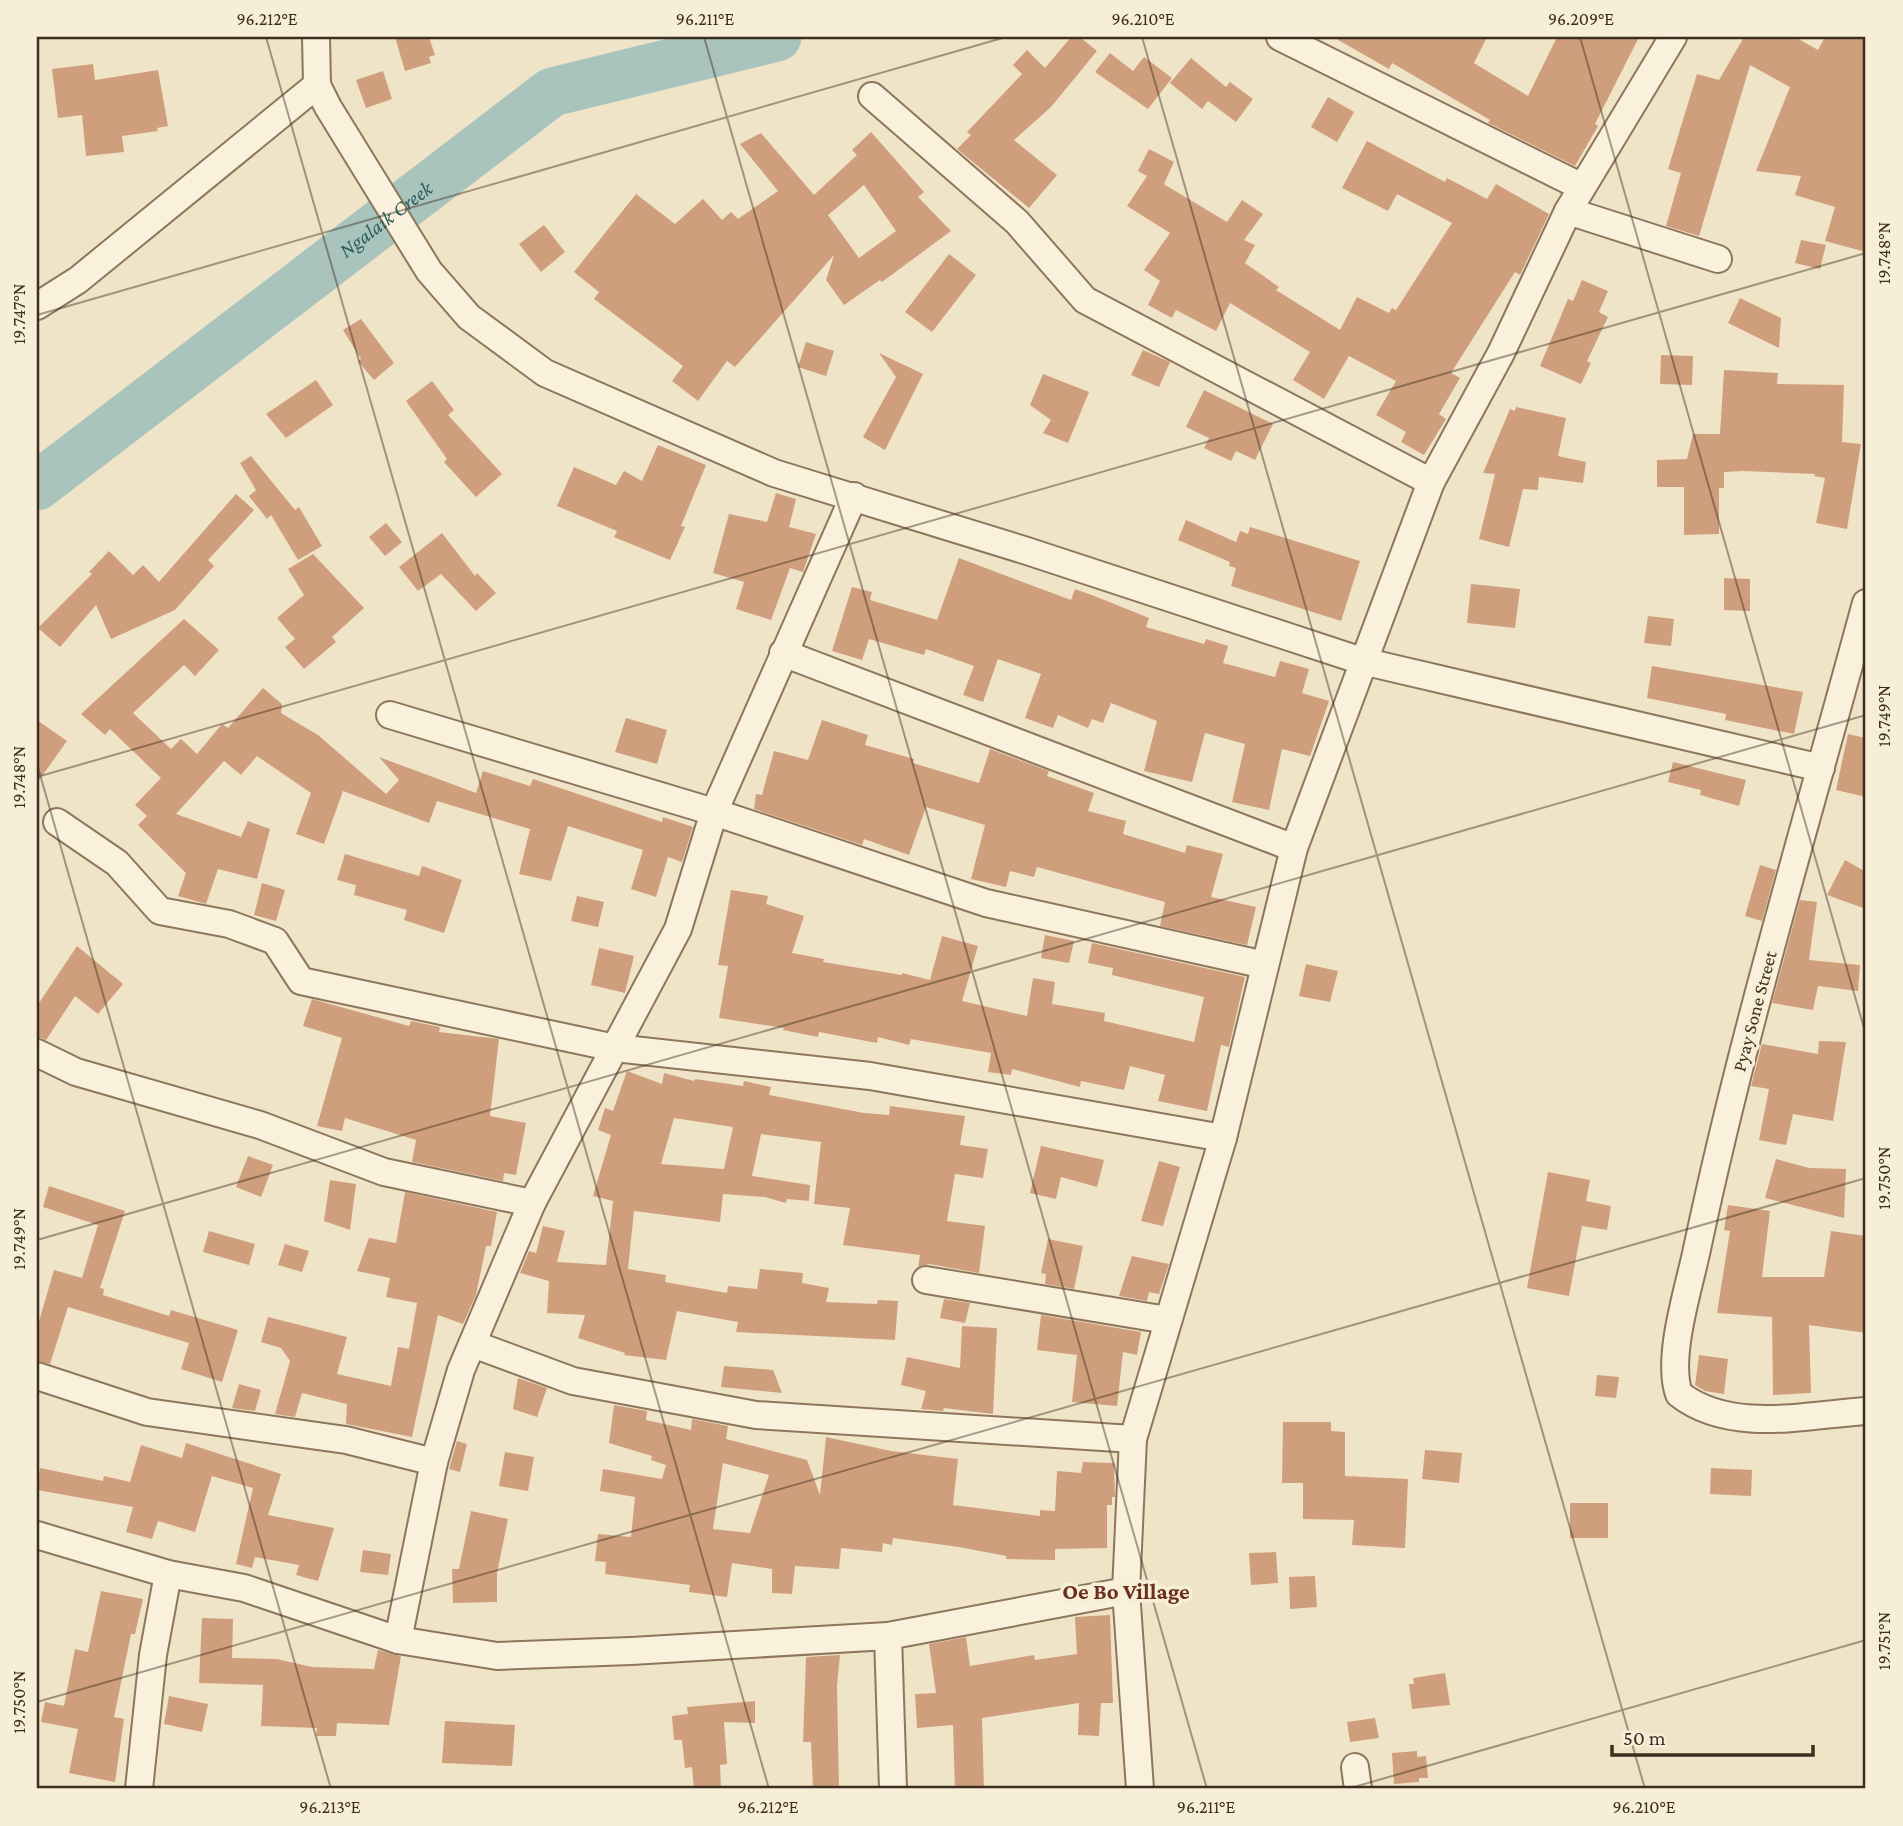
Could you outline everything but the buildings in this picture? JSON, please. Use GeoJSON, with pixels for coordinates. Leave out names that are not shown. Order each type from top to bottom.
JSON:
{"type":"FeatureCollection","features":[{"type":"Feature","properties":{"kind":"street"},"geometry":{"type":"LineString","coordinates":[[316,37],[322,96],[429,271],[469,317],[545,373],[774,473],[853,496],[1362,662],[1821,768]]}},
{"type":"Feature","properties":{"kind":"street"},"geometry":{"type":"LineString","coordinates":[[1280,37],[1582,187]]}},
{"type":"Feature","properties":{"kind":"street"},"geometry":{"type":"LineString","coordinates":[[1140,1789],[1126,1591],[1133,1439],[1223,1138],[1294,848],[1431,482],[1501,353],[1568,211],[1673,37]]}},
{"type":"Feature","properties":{"kind":"street"},"geometry":{"type":"LineString","coordinates":[[37,306],[78,280],[322,96]]}},
{"type":"Feature","properties":{"kind":"street"},"geometry":{"type":"LineString","coordinates":[[872,96],[1017,222],[1085,299],[1431,482]]}},
{"type":"Feature","properties":{"kind":"street"},"geometry":{"type":"LineString","coordinates":[[1568,211],[1718,260]]}},
{"type":"Feature","properties":{"kind":"street"},"geometry":{"type":"LineString","coordinates":[[398,1640],[434,1462],[461,1370],[532,1203],[678,929],[714,812],[853,496]]}},
{"type":"Feature","properties":{"kind":"street","name":"Pyay Sone Street"},"geometry":{"type":"LineString","coordinates":[[1866,603],[1723,1128],[1678,1341],[1676,1381],[1679,1394],[1705,1410],[1750,1419],[1866,1411]]}},
{"type":"Feature","properties":{"kind":"street"},"geometry":{"type":"LineString","coordinates":[[783,653],[1294,848]]}},
{"type":"Feature","properties":{"kind":"street"},"geometry":{"type":"LineString","coordinates":[[390,715],[714,812],[986,902],[1265,965]]}},
{"type":"Feature","properties":{"kind":"street"},"geometry":{"type":"LineString","coordinates":[[57,821],[117,863],[160,911],[229,924],[275,941],[301,981],[615,1048],[870,1076],[1223,1138]]}},
{"type":"Feature","properties":{"kind":"street"},"geometry":{"type":"LineString","coordinates":[[37,1053],[76,1072],[260,1125],[384,1172],[532,1203]]}},
{"type":"Feature","properties":{"kind":"street"},"geometry":{"type":"LineString","coordinates":[[926,1280],[1167,1320]]}},
{"type":"Feature","properties":{"kind":"street"},"geometry":{"type":"LineString","coordinates":[[473,1344],[573,1381],[756,1415],[1133,1439]]}},
{"type":"Feature","properties":{"kind":"street"},"geometry":{"type":"LineString","coordinates":[[37,1376],[147,1412],[346,1440],[434,1462]]}},
{"type":"Feature","properties":{"kind":"street"},"geometry":{"type":"LineString","coordinates":[[37,1535],[168,1574],[244,1588],[398,1640],[497,1656],[888,1636],[1126,1591]]}},
{"type":"Feature","properties":{"kind":"street"},"geometry":{"type":"LineString","coordinates":[[139,1789],[153,1655],[168,1574]]}},
{"type":"Feature","properties":{"kind":"street"},"geometry":{"type":"LineString","coordinates":[[888,1636],[893,1789]]}},
{"type":"Feature","properties":{"kind":"waterway","name":"Ngalaik Creek"},"geometry":{"type":"LineString","coordinates":[[37,486],[552,92],[777,37]]}},
{"type":"Feature","properties":{"kind":"district","name":"Oe Bo Village"},"geometry":{"type":"Point","coordinates":[1126,1591]}}]}
